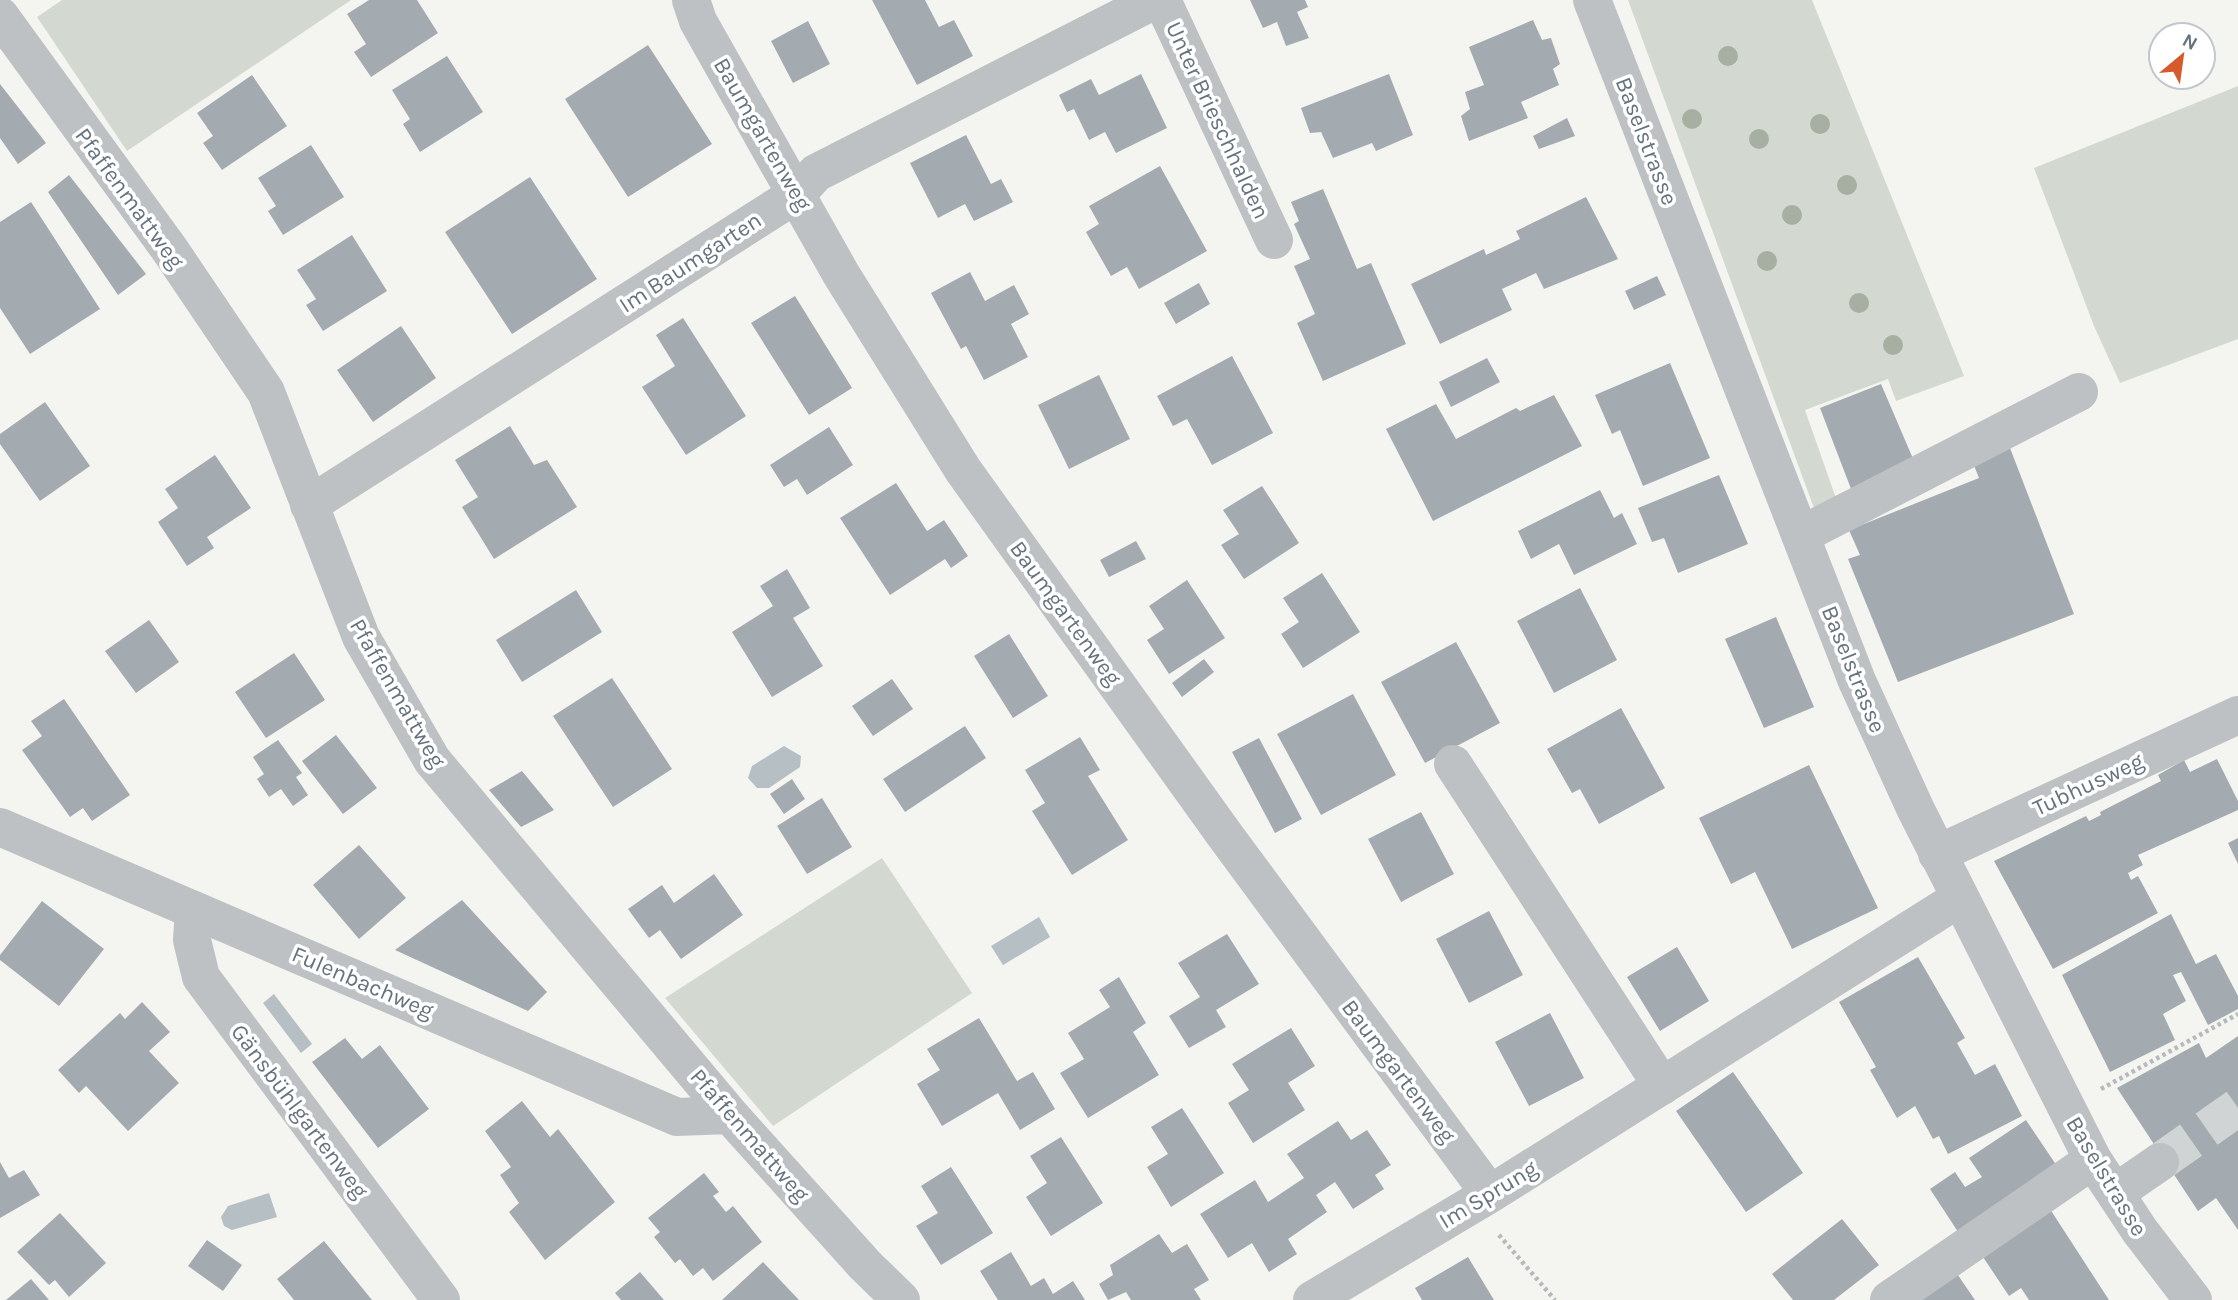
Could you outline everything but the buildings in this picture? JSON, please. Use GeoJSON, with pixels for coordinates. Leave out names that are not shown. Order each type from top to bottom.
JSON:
{"type":"FeatureCollection","features":[{"type":"Feature","properties":{"kind":"street","name":"Baumgartenweg"},"geometry":{"type":"LineString","coordinates":[[691,0],[698,21],[841,274],[963,470],[1224,834],[1490,1194]]}},
{"type":"Feature","properties":{"kind":"street","name":"Im Baumgarten"},"geometry":{"type":"LineString","coordinates":[[309,505],[797,194],[816,173],[1155,0]]}},
{"type":"Feature","properties":{"kind":"street","name":"Unter Brieschhalden"},"geometry":{"type":"LineString","coordinates":[[1162,0],[1274,240]]}},
{"type":"Feature","properties":{"kind":"street","name":"Baselstrasse"},"geometry":{"type":"LineString","coordinates":[[1592,0],[1857,681],[1937,853],[2093,1160],[2193,1300]]}},
{"type":"Feature","properties":{"kind":"street","name":"Pfaffenmattweg"},"geometry":{"type":"LineString","coordinates":[[0,16],[170,250],[266,392],[361,637],[432,760],[730,1115],[865,1265],[901,1300]]}},
{"type":"Feature","properties":{"kind":"street"},"geometry":{"type":"LineString","coordinates":[[1801,535],[2080,391]]}},
{"type":"Feature","properties":{"kind":"street","name":"Tubhusweg"},"geometry":{"type":"LineString","coordinates":[[1937,853],[2238,715]]}},
{"type":"Feature","properties":{"kind":"street"},"geometry":{"type":"LineString","coordinates":[[1453,764],[1662,1086]]}},
{"type":"Feature","properties":{"kind":"street","name":"Fulenbachweg"},"geometry":{"type":"LineString","coordinates":[[0,827],[677,1117],[730,1115]]}},
{"type":"Feature","properties":{"kind":"street","name":"Im Sprung"},"geometry":{"type":"LineString","coordinates":[[1312,1300],[1490,1194],[1960,898]]}},
{"type":"Feature","properties":{"kind":"street","name":"Gänsbühlgartenweg"},"geometry":{"type":"LineString","coordinates":[[194,910],[192,940],[201,977],[441,1300]]}},
{"type":"Feature","properties":{"kind":"street"},"geometry":{"type":"LineString","coordinates":[[1889,1300],[2093,1160]]}},
{"type":"Feature","properties":{"kind":"street"},"geometry":{"type":"LineString","coordinates":[[2115,1193],[2160,1162]]}},
{"type":"Feature","properties":{"kind":"path"},"geometry":{"type":"LineString","coordinates":[[2066,1108],[2238,1014]]}},
{"type":"Feature","properties":{"kind":"path"},"geometry":{"type":"LineString","coordinates":[[1490,1194],[1496,1232],[1555,1300]]}},
{"type":"Feature","properties":{"kind":"shaded area"},"geometry":{"type":"Polygon","coordinates":[[[62,0],[351,0],[127,151],[37,17],[62,0]]]}},
{"type":"Feature","properties":{"kind":"shaded area"},"geometry":{"type":"Polygon","coordinates":[[[1628,0],[1812,0],[1964,376],[1896,401],[1888,379],[1805,410],[1838,504],[1815,511],[1628,0]]]}},
{"type":"Feature","properties":{"kind":"shaded area"},"geometry":{"type":"Polygon","coordinates":[[[2238,86],[2238,339],[2120,383],[2094,326],[2034,168],[2238,86]]]}},
{"type":"Feature","properties":{"kind":"shaded area"},"geometry":{"type":"Polygon","coordinates":[[[784,746],[801,756],[800,767],[769,788],[757,788],[748,778],[752,766],[784,746]]]}},
{"type":"Feature","properties":{"kind":"shaded area"},"geometry":{"type":"Polygon","coordinates":[[[882,858],[972,993],[773,1126],[665,998],[882,858]]]}},
{"type":"Feature","properties":{"kind":"shaded area"},"geometry":{"type":"Polygon","coordinates":[[[1039,917],[1050,937],[1003,965],[991,946],[1039,917]]]}},
{"type":"Feature","properties":{"kind":"shaded area"},"geometry":{"type":"Polygon","coordinates":[[[274,994],[312,1044],[301,1053],[263,1003],[274,994]]]}},
{"type":"Feature","properties":{"kind":"shaded area"},"geometry":{"type":"Polygon","coordinates":[[[269,1193],[277,1217],[232,1230],[224,1226],[221,1217],[228,1206],[269,1193]]]}},
{"type":"Feature","properties":{"kind":"tunnel"},"geometry":{"type":"LineString","coordinates":[[2160,1162],[2238,1107]]}}]}
